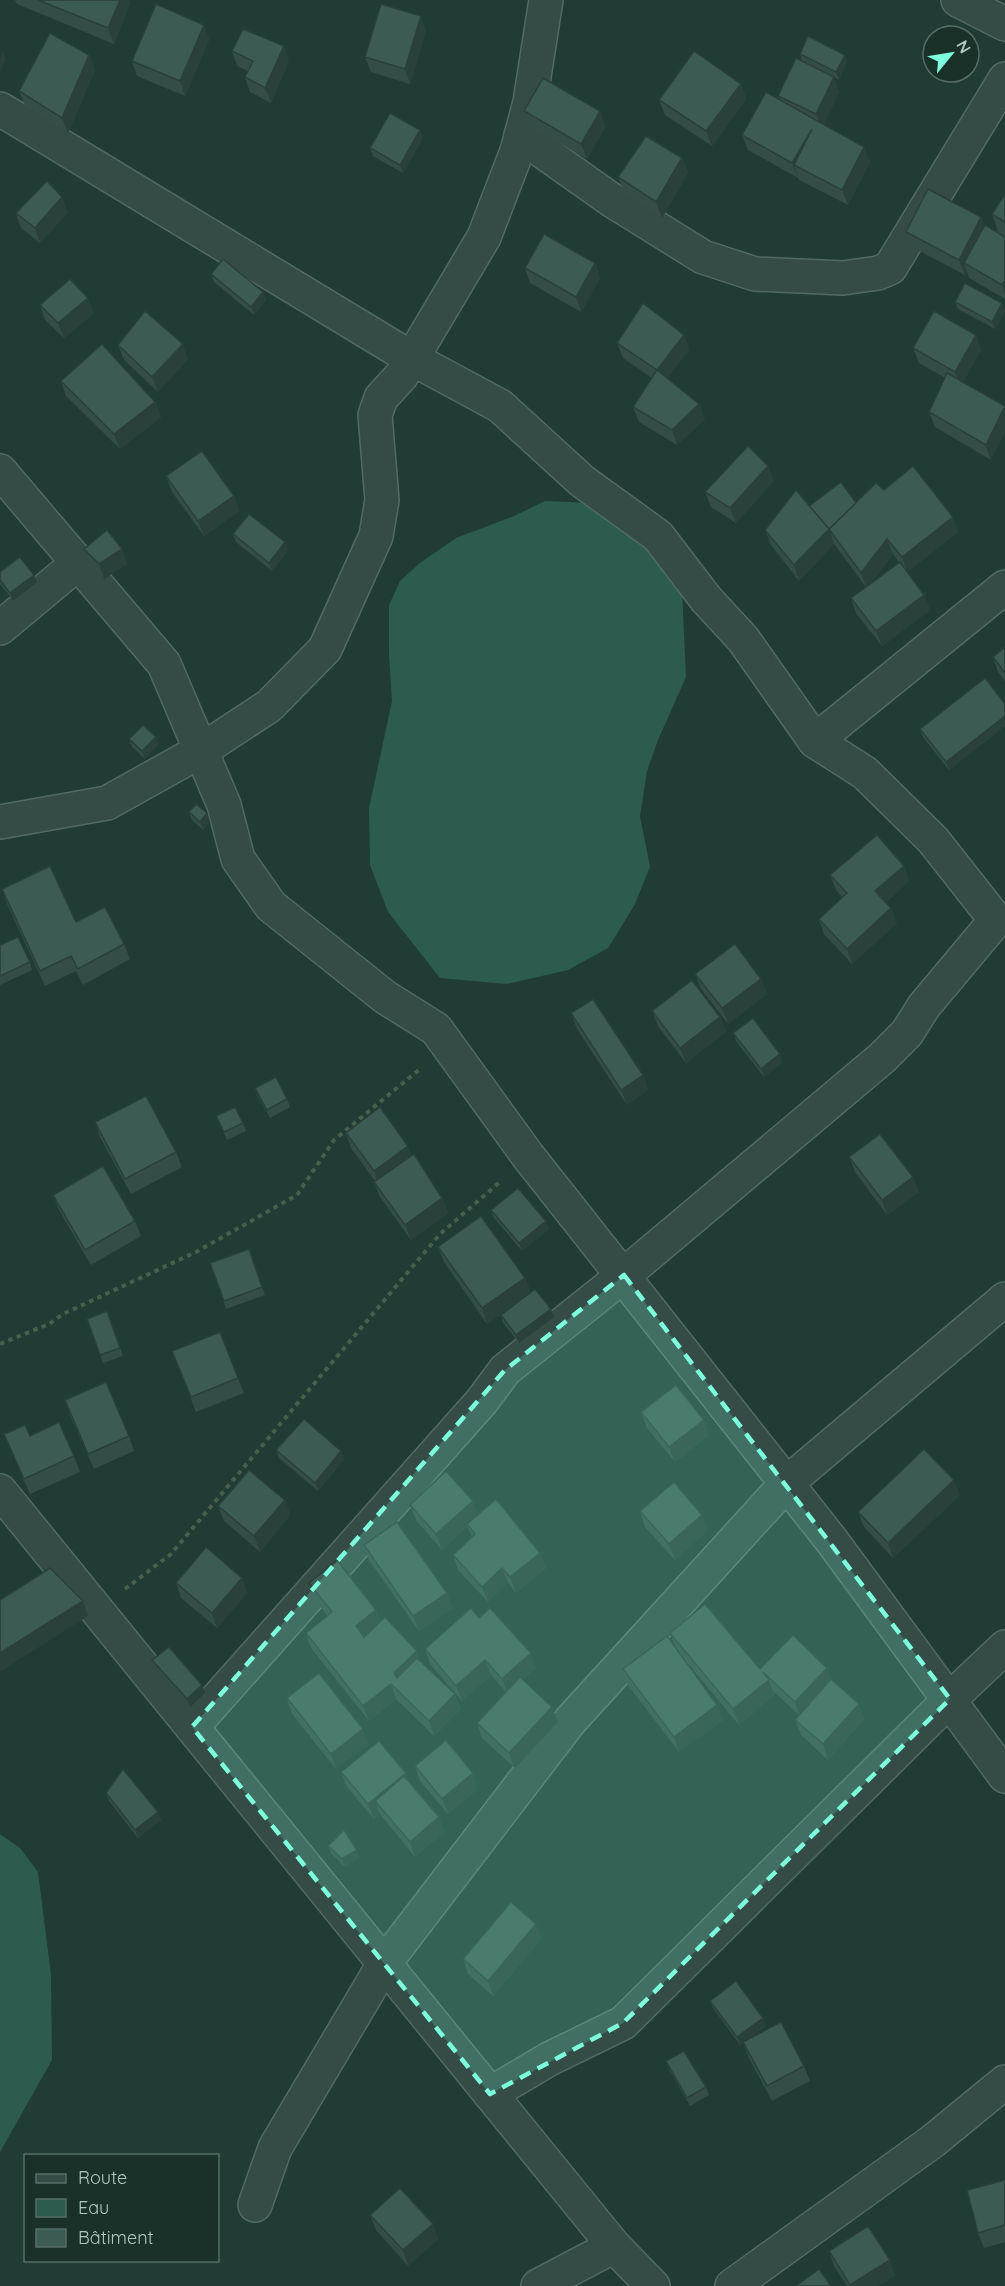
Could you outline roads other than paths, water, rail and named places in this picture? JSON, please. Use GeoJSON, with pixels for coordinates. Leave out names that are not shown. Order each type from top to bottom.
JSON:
{"type":"FeatureCollection","features":[{"type":"Feature","properties":{"kind":"street"},"geometry":{"type":"LineString","coordinates":[[0,822],[107,803],[202,750],[269,706],[325,649],[376,536],[382,500],[375,415],[381,398],[402,375],[484,237],[517,151],[530,102],[546,0]]}},
{"type":"Feature","properties":{"kind":"street"},"geometry":{"type":"LineString","coordinates":[[958,0],[1005,24]]}},
{"type":"Feature","properties":{"kind":"street"},"geometry":{"type":"LineString","coordinates":[[521,136],[613,201],[704,257],[754,274],[843,278],[878,273],[890,268],[1005,80]]}},
{"type":"Feature","properties":{"kind":"street"},"geometry":{"type":"LineString","coordinates":[[0,109],[411,358],[500,406],[582,481],[658,536],[706,598],[743,639],[815,741],[866,772],[933,840],[996,920],[924,1006],[907,1033],[882,1058],[624,1275],[505,1370],[482,1401],[192,1727]]}},
{"type":"Feature","properties":{"kind":"street"},"geometry":{"type":"LineString","coordinates":[[0,471],[164,664],[224,805],[238,859],[271,906],[386,997],[436,1029],[528,1156],[788,1482],[1005,1776]]}},
{"type":"Feature","properties":{"kind":"street"},"geometry":{"type":"LineString","coordinates":[[0,628],[78,563]]}},
{"type":"Feature","properties":{"kind":"street"},"geometry":{"type":"LineString","coordinates":[[815,741],[1005,587]]}},
{"type":"Feature","properties":{"kind":"street"},"geometry":{"type":"LineString","coordinates":[[255,2205],[275,2148],[384,1964],[570,1721],[788,1482],[1005,1299]]}},
{"type":"Feature","properties":{"kind":"street"},"geometry":{"type":"LineString","coordinates":[[0,1491],[614,2246],[653,2286]]}},
{"type":"Feature","properties":{"kind":"street"},"geometry":{"type":"LineString","coordinates":[[490,2094],[549,2059],[623,2023],[1005,1647]]}},
{"type":"Feature","properties":{"kind":"street"},"geometry":{"type":"LineString","coordinates":[[732,2286],[933,2141],[1005,2082]]}},
{"type":"Feature","properties":{"kind":"street"},"geometry":{"type":"LineString","coordinates":[[538,2286],[614,2246]]}},
{"type":"Feature","properties":{"kind":"water"},"geometry":{"type":"Polygon","coordinates":[[[545,501],[594,503],[645,545],[682,590],[686,677],[647,771],[640,816],[650,867],[634,906],[608,948],[568,970],[507,984],[440,978],[388,912],[370,865],[369,808],[392,701],[389,605],[400,581],[420,563],[456,538],[514,516],[545,501]]]}},
{"type":"Feature","properties":{"kind":"water"},"geometry":{"type":"Polygon","coordinates":[[[0,1834],[20,1848],[38,1872],[51,1975],[52,2060],[0,2152],[0,1834]]]}}]}
